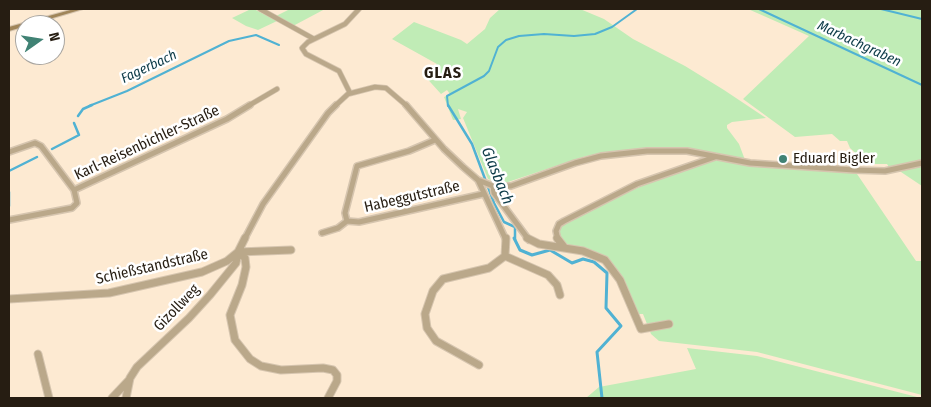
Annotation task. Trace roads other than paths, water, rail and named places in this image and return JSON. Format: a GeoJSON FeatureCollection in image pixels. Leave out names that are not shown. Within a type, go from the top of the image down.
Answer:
{"type":"FeatureCollection","features":[{"type":"Feature","properties":{"kind":"main road"},"geometry":{"type":"LineString","coordinates":[[9,29],[80,9]]}},
{"type":"Feature","properties":{"kind":"street"},"geometry":{"type":"LineString","coordinates":[[260,9],[314,39]]}},
{"type":"Feature","properties":{"kind":"street"},"geometry":{"type":"LineString","coordinates":[[359,9],[345,24],[304,45],[303,51],[339,71],[350,93],[375,87],[386,88],[409,108],[435,140],[478,180],[496,186],[510,186],[575,163],[607,155],[672,150],[758,164],[879,172],[922,163]]}},
{"type":"Feature","properties":{"kind":"street","name":"Karl-Reisenbichler-Straße"},"geometry":{"type":"LineString","coordinates":[[9,220],[74,207],[77,203],[74,190],[219,123],[277,90]]}},
{"type":"Feature","properties":{"kind":"street","name":"Schießstandstraße"},"geometry":{"type":"LineString","coordinates":[[9,298],[109,293],[202,272],[227,261],[238,252],[263,204],[328,113],[350,93]]}},
{"type":"Feature","properties":{"kind":"street","name":"Habeggutstraße"},"geometry":{"type":"LineString","coordinates":[[347,221],[345,213],[357,166],[409,151],[435,140]]}},
{"type":"Feature","properties":{"kind":"street"},"geometry":{"type":"LineString","coordinates":[[9,152],[35,142],[42,146],[74,190]]}},
{"type":"Feature","properties":{"kind":"street"},"geometry":{"type":"LineString","coordinates":[[564,247],[557,238],[556,231],[559,224],[564,221],[632,186],[716,156]]}},
{"type":"Feature","properties":{"kind":"street"},"geometry":{"type":"LineString","coordinates":[[478,180],[483,194],[506,237],[505,256]]}},
{"type":"Feature","properties":{"kind":"street"},"geometry":{"type":"LineString","coordinates":[[496,186],[494,193],[527,239],[539,244],[564,247],[596,256],[611,266],[620,280],[642,329],[670,324]]}},
{"type":"Feature","properties":{"kind":"street","name":"Habeggutstraße"},"geometry":{"type":"LineString","coordinates":[[322,233],[338,228],[347,221],[359,222],[483,194]]}},
{"type":"Feature","properties":{"kind":"street"},"geometry":{"type":"LineString","coordinates":[[238,252],[291,250]]}},
{"type":"Feature","properties":{"kind":"street"},"geometry":{"type":"LineString","coordinates":[[238,252],[245,258],[246,267],[242,285],[230,315],[235,340],[250,359],[261,366],[281,370],[323,368],[333,370],[337,375],[337,381],[328,398]]}},
{"type":"Feature","properties":{"kind":"street","name":"Gizollweg"},"geometry":{"type":"LineString","coordinates":[[112,398],[137,367],[190,318],[210,295],[236,263],[238,252]]}},
{"type":"Feature","properties":{"kind":"street"},"geometry":{"type":"LineString","coordinates":[[505,256],[548,275],[557,285],[560,294]]}},
{"type":"Feature","properties":{"kind":"street"},"geometry":{"type":"LineString","coordinates":[[479,365],[436,341],[426,324],[426,308],[438,284],[443,279],[489,268],[505,256]]}},
{"type":"Feature","properties":{"kind":"street"},"geometry":{"type":"LineString","coordinates":[[38,354],[49,398]]}},
{"type":"Feature","properties":{"kind":"street","name":"Gizollweg"},"geometry":{"type":"LineString","coordinates":[[126,398],[130,378]]}},
{"type":"Feature","properties":{"kind":"waterway","name":"Glasbach"},"geometry":{"type":"LineString","coordinates":[[448,106],[447,96],[484,76],[489,71],[498,47],[506,40],[519,36],[544,34],[574,36],[595,34],[612,27],[637,9]]}},
{"type":"Feature","properties":{"kind":"waterway","name":"Marbachgraben"},"geometry":{"type":"LineString","coordinates":[[759,9],[922,85]]}},
{"type":"Feature","properties":{"kind":"waterway"},"geometry":{"type":"LineString","coordinates":[[881,9],[922,19]]}},
{"type":"Feature","properties":{"kind":"waterway","name":"Fagerbach"},"geometry":{"type":"LineString","coordinates":[[89,106],[127,91],[229,41],[256,35],[279,45]]}},
{"type":"Feature","properties":{"kind":"waterway","name":"Fagerbach"},"geometry":{"type":"LineString","coordinates":[[78,116],[83,109],[92,105]]}},
{"type":"Feature","properties":{"kind":"waterway","name":"Glasbach"},"geometry":{"type":"LineString","coordinates":[[448,105],[472,144],[494,203],[504,222],[515,227],[515,240]]}},
{"type":"Feature","properties":{"kind":"waterway","name":"Fagerbach"},"geometry":{"type":"LineString","coordinates":[[52,149],[79,135],[74,123]]}},
{"type":"Feature","properties":{"kind":"waterway","name":"Fagerbach"},"geometry":{"type":"LineString","coordinates":[[9,171],[37,157]]}},
{"type":"Feature","properties":{"kind":"waterway","name":"Fagerbach"},"geometry":{"type":"LineString","coordinates":[[9,192],[9,206]]}},
{"type":"Feature","properties":{"kind":"waterway","name":"Glasbach"},"geometry":{"type":"LineString","coordinates":[[515,240],[520,250],[532,255],[550,250],[572,263],[583,259],[594,262],[607,273],[606,308],[621,326],[597,352],[602,398]]}},
{"type":"Feature","properties":{"kind":"place","name":"Eduard Bigler"},"geometry":{"type":"Point","coordinates":[783,159]}},
{"type":"Feature","properties":{"kind":"district","name":"GLAS"},"geometry":{"type":"Point","coordinates":[443,74]}}]}
